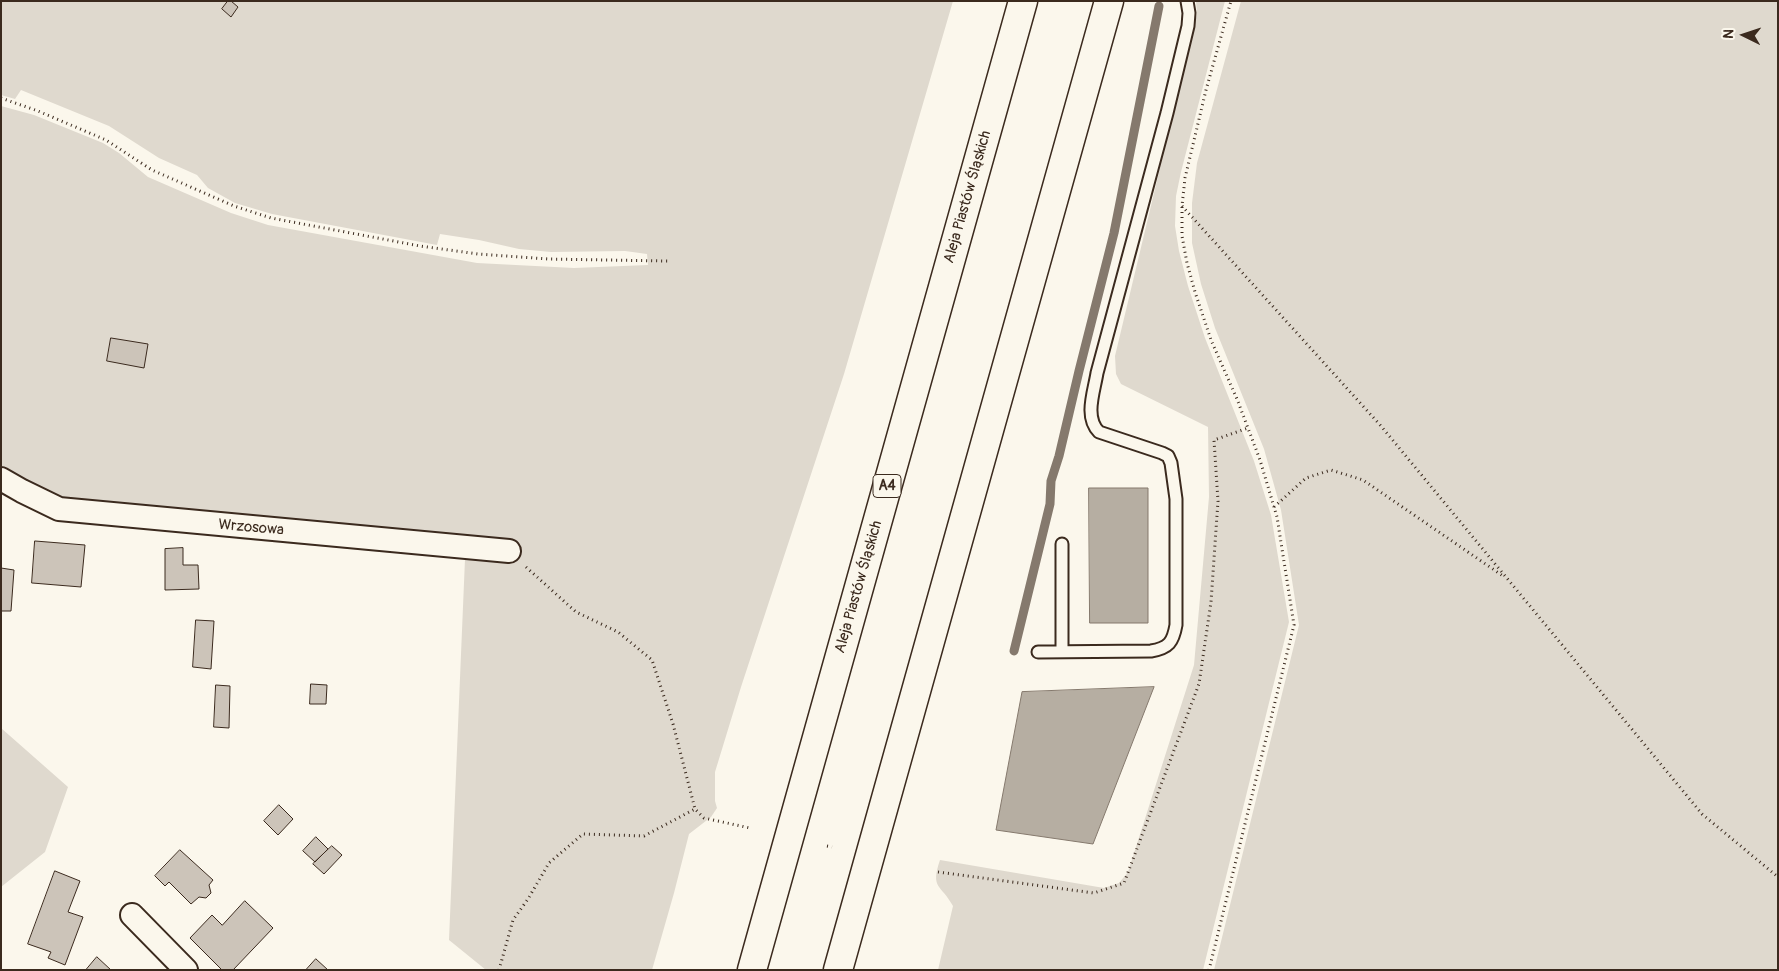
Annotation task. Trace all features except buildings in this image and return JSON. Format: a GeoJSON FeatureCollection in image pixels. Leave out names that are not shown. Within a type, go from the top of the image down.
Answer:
{"type":"FeatureCollection","features":[{"type":"Feature","properties":{"kind":"highway","name":"Aleja Piastów Śląskich"},"geometry":{"type":"LineString","coordinates":[[752,970],[1023,1]]}},
{"type":"Feature","properties":{"kind":"highway"},"geometry":{"type":"LineString","coordinates":[[838,970],[1109,1]]}},
{"type":"Feature","properties":{"kind":"street","name":"Wrzosowa"},"geometry":{"type":"LineString","coordinates":[[1,479],[22,492],[60,509],[509,551]]}},
{"type":"Feature","properties":{"kind":"street"},"geometry":{"type":"LineString","coordinates":[[132,915],[186,970]]}},
{"type":"Feature","properties":{"kind":"lane"},"geometry":{"type":"LineString","coordinates":[[1038,652],[1151,652],[1162,650],[1174,638],[1176,625],[1176,499],[1172,463],[1168,456],[1162,453],[1099,432],[1094,427],[1091,412],[1097,373],[1167,114],[1188,26],[1189,13],[1187,1]]}},
{"type":"Feature","properties":{"kind":"lane"},"geometry":{"type":"LineString","coordinates":[[1062,544],[1062,652]]}},
{"type":"Feature","properties":{"kind":"path"},"geometry":{"type":"LineString","coordinates":[[1209,970],[1294,625],[1278,517],[1248,428],[1211,340],[1195,292],[1182,236],[1182,206],[1191,149],[1231,1]]}},
{"type":"Feature","properties":{"kind":"path"},"geometry":{"type":"LineString","coordinates":[[1,98],[38,110],[106,140],[152,170],[234,206],[271,218],[420,246],[478,254],[548,259],[668,261]]}},
{"type":"Feature","properties":{"kind":"path"},"geometry":{"type":"LineString","coordinates":[[1182,206],[1381,426],[1702,814],[1778,877]]}},
{"type":"Feature","properties":{"kind":"path"},"geometry":{"type":"LineString","coordinates":[[938,872],[1094,894],[1124,883],[1199,684],[1211,602],[1218,502],[1214,440],[1248,428]]}},
{"type":"Feature","properties":{"kind":"path"},"geometry":{"type":"LineString","coordinates":[[1274,507],[1306,478],[1331,470],[1363,480],[1507,578]]}},
{"type":"Feature","properties":{"kind":"path"},"geometry":{"type":"LineString","coordinates":[[509,551],[576,612],[618,632],[652,660],[673,724],[695,809],[704,818],[750,828]]}},
{"type":"Feature","properties":{"kind":"path"},"geometry":{"type":"LineString","coordinates":[[499,970],[513,920],[550,862],[583,834],[644,836],[695,809]]}},
{"type":"Feature","properties":{"kind":"path"},"geometry":{"type":"LineString","coordinates":[[827,846],[832,847]]}},
{"type":"Feature","properties":{"kind":"shaded area"},"geometry":{"type":"Polygon","coordinates":[[[1,1],[953,1],[844,374],[715,772],[715,801],[717,808],[711,817],[689,834],[652,970],[486,970],[449,940],[465,559],[237,539],[234,517],[211,511],[74,503],[49,495],[1,469],[1,106],[34,115],[103,143],[119,153],[148,177],[231,213],[268,225],[477,263],[574,268],[648,265],[647,254],[625,251],[551,252],[519,249],[440,234],[437,245],[272,214],[235,203],[208,188],[197,175],[159,158],[109,126],[21,90],[15,99],[1,95],[1,1]]]}},
{"type":"Feature","properties":{"kind":"shaded area"},"geometry":{"type":"Polygon","coordinates":[[[1196,1],[1225,1],[1181,172],[1176,196],[1175,226],[1188,286],[1205,338],[1254,461],[1271,515],[1289,622],[1203,970],[938,970],[953,906],[938,886],[936,876],[940,860],[1104,888],[1119,883],[1128,872],[1194,665],[1209,497],[1208,427],[1121,384],[1116,374],[1115,356],[1160,168],[1160,154],[1165,135],[1171,123],[1173,102],[1181,81],[1197,14],[1196,1]]]}},
{"type":"Feature","properties":{"kind":"shaded area"},"geometry":{"type":"Polygon","coordinates":[[[1241,1],[1778,1],[1778,970],[1214,970],[1299,625],[1281,510],[1264,449],[1215,328],[1201,284],[1192,243],[1192,203],[1197,163],[1241,1]]]}},
{"type":"Feature","properties":{"kind":"shaded area"},"geometry":{"type":"Polygon","coordinates":[[[1089,488],[1148,488],[1148,623],[1090,623],[1089,488]]]}},
{"type":"Feature","properties":{"kind":"shaded area"},"geometry":{"type":"Polygon","coordinates":[[[1154,687],[1093,844],[996,830],[1022,692],[1154,687]]]}},
{"type":"Feature","properties":{"kind":"shaded area"},"geometry":{"type":"Polygon","coordinates":[[[1,728],[68,787],[45,852],[1,887],[1,728]]]}},
{"type":"Feature","properties":{"kind":"waterway"},"geometry":{"type":"LineString","coordinates":[[1014,651],[1050,504],[1051,481],[1059,456],[1114,233],[1159,6]]}}]}
